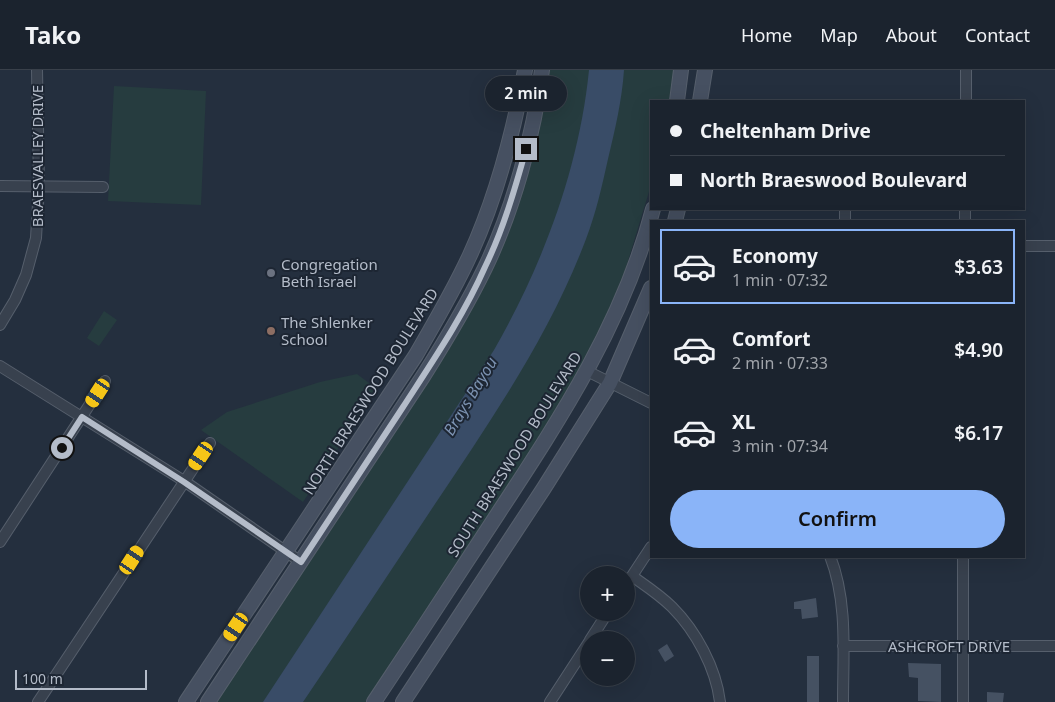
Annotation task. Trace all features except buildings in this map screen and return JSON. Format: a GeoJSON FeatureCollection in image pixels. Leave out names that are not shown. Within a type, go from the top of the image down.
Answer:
{"type":"FeatureCollection","features":[{"type":"Feature","properties":{"kind":"main road","name":"NORTH BRAESWOOD BOULEVARD"},"geometry":{"type":"LineString","coordinates":[[186,702],[399,380],[448,301],[471,254],[489,210],[515,122],[525,70]]}},
{"type":"Feature","properties":{"kind":"main road"},"geometry":{"type":"LineString","coordinates":[[208,702],[453,329],[486,267],[523,161],[540,91],[542,70]]}},
{"type":"Feature","properties":{"kind":"main road"},"geometry":{"type":"LineString","coordinates":[[676,100],[681,70]]}},
{"type":"Feature","properties":{"kind":"main road"},"geometry":{"type":"LineString","coordinates":[[700,100],[705,70]]}},
{"type":"Feature","properties":{"kind":"main road","name":"SOUTH BRAESWOOD BOULEVARD"},"geometry":{"type":"LineString","coordinates":[[374,702],[573,397],[619,305],[642,246],[653,210]]}},
{"type":"Feature","properties":{"kind":"main road"},"geometry":{"type":"LineString","coordinates":[[403,702],[610,383],[650,290]]}},
{"type":"Feature","properties":{"kind":"main road"},"geometry":{"type":"LineString","coordinates":[[399,380],[414,390]]}},
{"type":"Feature","properties":{"kind":"main road"},"geometry":{"type":"LineString","coordinates":[[466,562],[486,575]]}},
{"type":"Feature","properties":{"kind":"street","name":"BRAESVALLEY DRIVE"},"geometry":{"type":"LineString","coordinates":[[0,325],[15,300],[26,275],[32,255],[39,216],[38,70]]}},
{"type":"Feature","properties":{"kind":"street"},"geometry":{"type":"LineString","coordinates":[[529,70],[542,70]]}},
{"type":"Feature","properties":{"kind":"street"},"geometry":{"type":"LineString","coordinates":[[966,70],[966,100]]}},
{"type":"Feature","properties":{"kind":"street"},"geometry":{"type":"LineString","coordinates":[[0,186],[103,187]]}},
{"type":"Feature","properties":{"kind":"street"},"geometry":{"type":"LineString","coordinates":[[1025,246],[1055,246]]}},
{"type":"Feature","properties":{"kind":"street"},"geometry":{"type":"LineString","coordinates":[[0,366],[184,482],[301,562]]}},
{"type":"Feature","properties":{"kind":"street"},"geometry":{"type":"LineString","coordinates":[[587,371],[650,403]]}},
{"type":"Feature","properties":{"kind":"street"},"geometry":{"type":"LineString","coordinates":[[0,542],[105,380]]}},
{"type":"Feature","properties":{"kind":"street"},"geometry":{"type":"LineString","coordinates":[[38,702],[210,443]]}},
{"type":"Feature","properties":{"kind":"street"},"geometry":{"type":"LineString","coordinates":[[635,571],[650,549]]}},
{"type":"Feature","properties":{"kind":"street"},"geometry":{"type":"LineString","coordinates":[[831,558],[836,570],[842,602],[843,702]]}},
{"type":"Feature","properties":{"kind":"street"},"geometry":{"type":"LineString","coordinates":[[963,558],[963,702]]}},
{"type":"Feature","properties":{"kind":"street"},"geometry":{"type":"LineString","coordinates":[[635,578],[660,596],[686,624],[713,674],[720,702]]}},
{"type":"Feature","properties":{"kind":"street","name":"ASHCROFT DRIVE"},"geometry":{"type":"LineString","coordinates":[[843,646],[1055,646]]}},
{"type":"Feature","properties":{"kind":"street"},"geometry":{"type":"LineString","coordinates":[[550,702],[580,656]]}},
{"type":"Feature","properties":{"kind":"green space"},"geometry":{"type":"Polygon","coordinates":[[[548,70],[674,70],[669,100],[650,100],[650,188],[625,271],[600,330],[570,388],[366,702],[213,702],[469,309],[548,70]]]}},
{"type":"Feature","properties":{"kind":"green space"},"geometry":{"type":"Polygon","coordinates":[[[114,86],[206,91],[201,205],[108,201],[114,86]]]}},
{"type":"Feature","properties":{"kind":"green space"},"geometry":{"type":"Polygon","coordinates":[[[104,311],[117,320],[99,346],[87,338],[104,311]]]}},
{"type":"Feature","properties":{"kind":"green space"},"geometry":{"type":"Polygon","coordinates":[[[357,374],[377,389],[303,502],[201,430],[227,412],[320,382],[357,374]]]}},
{"type":"Feature","properties":{"kind":"water","name":"Brays Bayou"},"geometry":{"type":"Polygon","coordinates":[[[589,70],[624,70],[622,92],[593,219],[571,275],[555,309],[498,409],[303,702],[263,702],[494,350],[512,317],[543,250],[556,215],[577,143],[589,70]]]}},
{"type":"Feature","properties":{"kind":"place","name":"Congregation Beth Israel"},"geometry":{"type":"Point","coordinates":[271,273]}},
{"type":"Feature","properties":{"kind":"place","name":"The Shlenker School"},"geometry":{"type":"Point","coordinates":[271,331]}},
{"type":"Feature","properties":{"kind":"route"},"geometry":{"type":"LineString","coordinates":[[62,448],[82,417],[184,482],[301,562],[424,375],[462,313],[486,267],[518,178],[526,149]]}}]}
